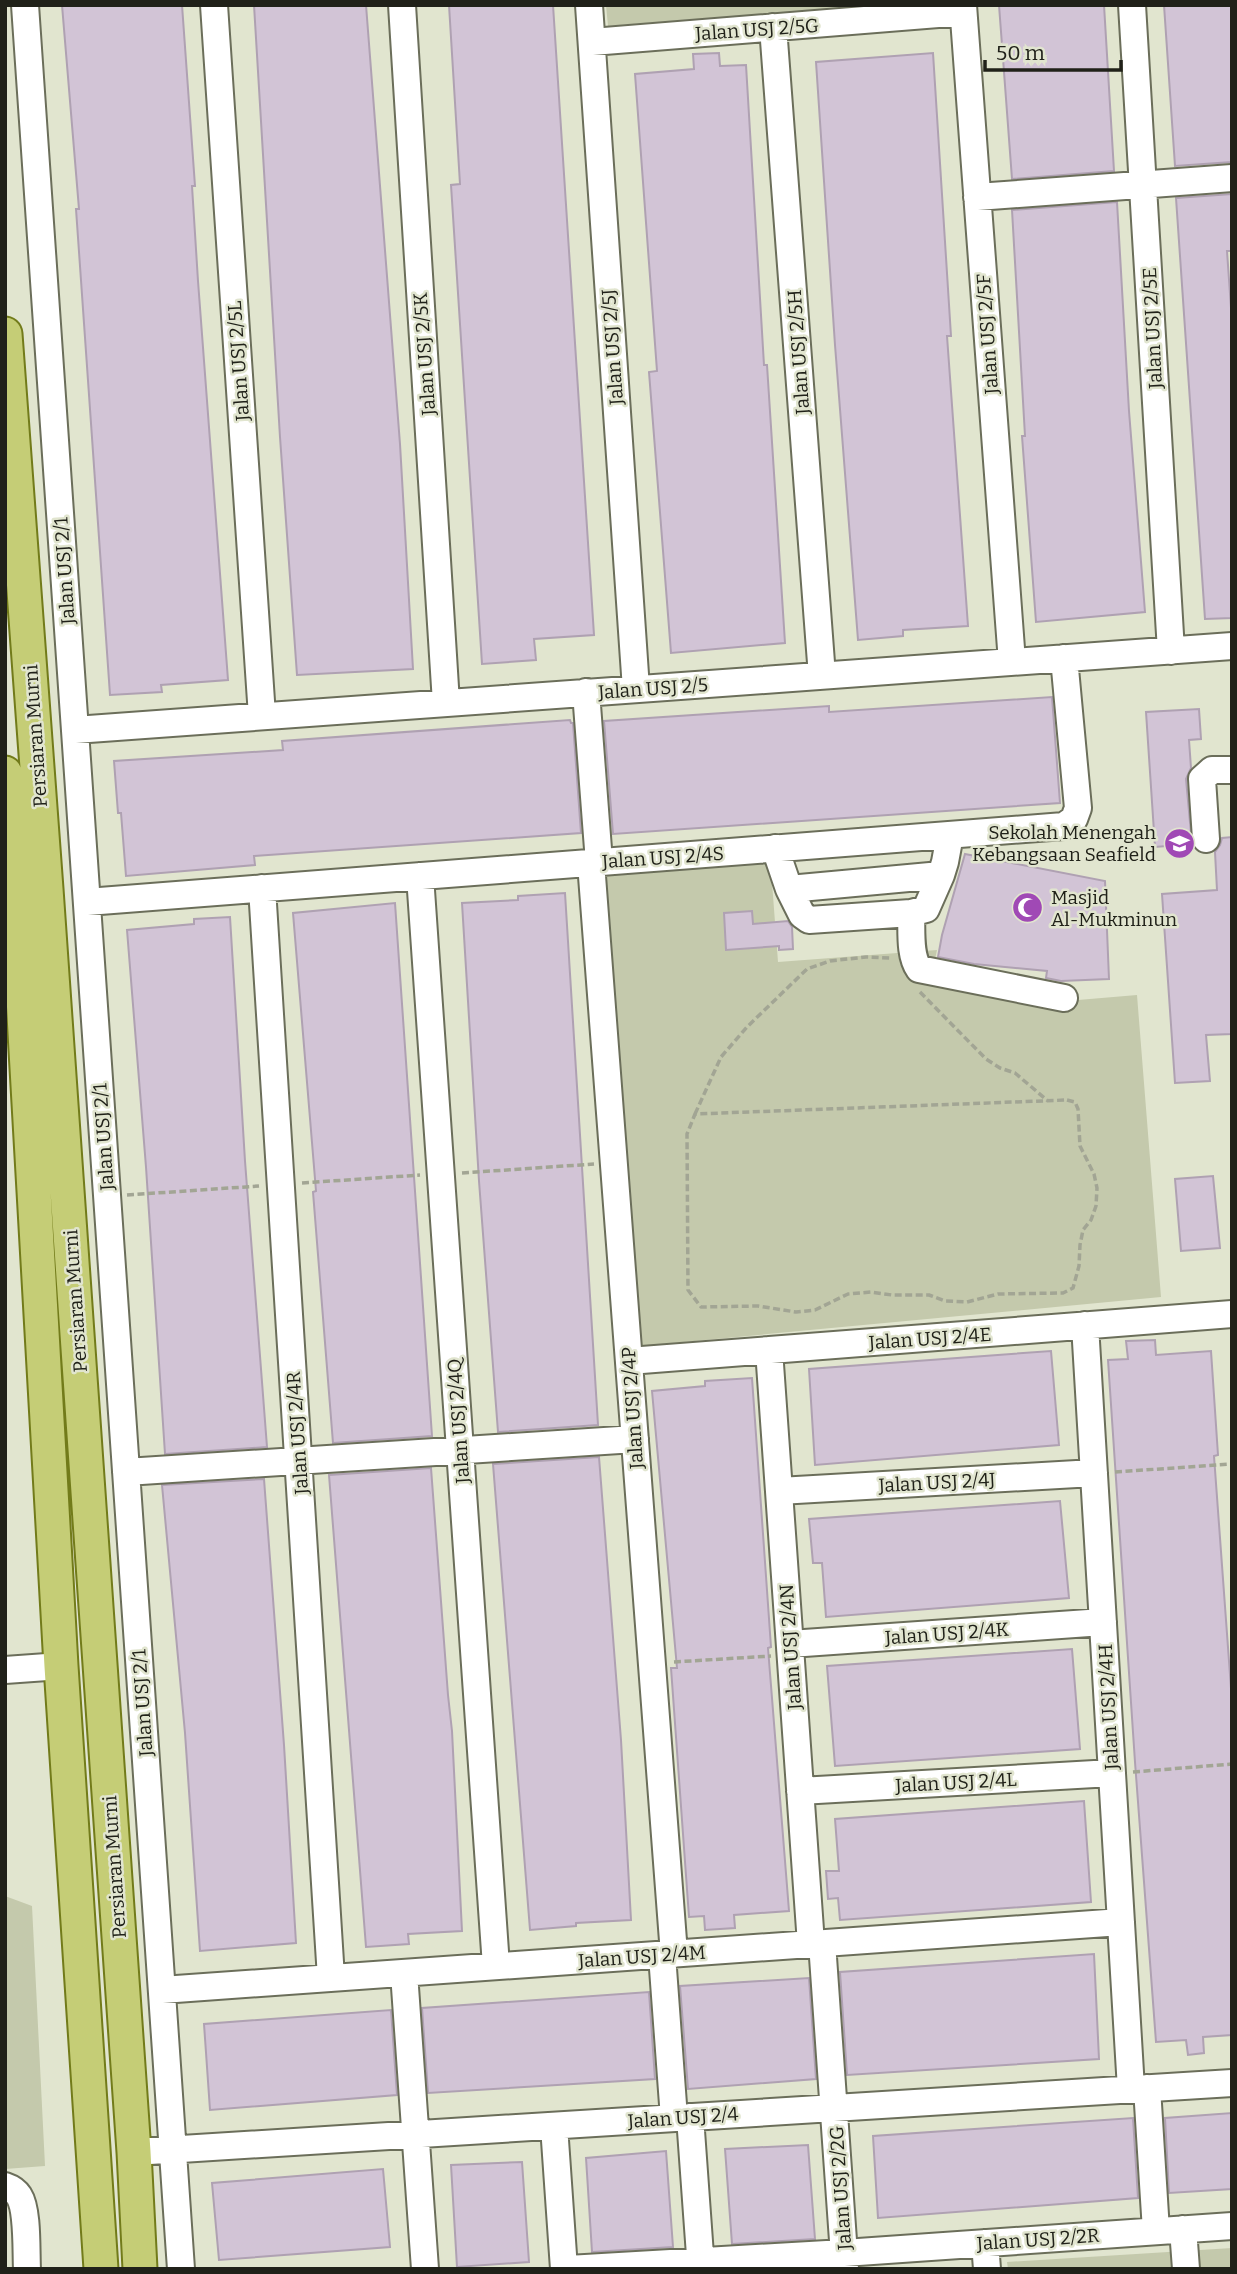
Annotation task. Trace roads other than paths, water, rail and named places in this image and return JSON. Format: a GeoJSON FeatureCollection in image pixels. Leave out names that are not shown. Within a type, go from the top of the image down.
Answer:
{"type":"FeatureCollection","features":[{"type":"Feature","properties":{"kind":"main road","name":"Persiaran Murni"},"geometry":{"type":"LineString","coordinates":[[5,334],[26,1039],[61,1666],[102,2269]]}},
{"type":"Feature","properties":{"kind":"main road","name":"Persiaran Murni"},"geometry":{"type":"LineString","coordinates":[[5,773],[22,875],[134,2152],[140,2269]]}},
{"type":"Feature","properties":{"kind":"main road"},"geometry":{"type":"LineString","coordinates":[[5,1000],[26,1039]]}},
{"type":"Feature","properties":{"kind":"main road"},"geometry":{"type":"LineString","coordinates":[[99,2232],[109,2166],[113,2158],[121,2153],[134,2152]]}},
{"type":"Feature","properties":{"kind":"street","name":"Jalan USJ 2/1"},"geometry":{"type":"LineString","coordinates":[[25,5],[181,2269]]}},
{"type":"Feature","properties":{"kind":"street","name":"Jalan USJ 2/5L"},"geometry":{"type":"LineString","coordinates":[[214,5],[262,716]]}},
{"type":"Feature","properties":{"kind":"street","name":"Jalan USJ 2/5K"},"geometry":{"type":"LineString","coordinates":[[402,5],[446,703]]}},
{"type":"Feature","properties":{"kind":"street","name":"Jalan USJ 2/5J"},"geometry":{"type":"LineString","coordinates":[[589,5],[636,689]]}},
{"type":"Feature","properties":{"kind":"street","name":"Jalan USJ 2/5E"},"geometry":{"type":"LineString","coordinates":[[1132,5],[1171,651]]}},
{"type":"Feature","properties":{"kind":"street","name":"Jalan USJ 2/5G"},"geometry":{"type":"LineString","coordinates":[[592,42],[963,9]]}},
{"type":"Feature","properties":{"kind":"street","name":"Jalan USJ 2/5F"},"geometry":{"type":"LineString","coordinates":[[963,9],[1012,662]]}},
{"type":"Feature","properties":{"kind":"street","name":"Jalan USJ 2/5H"},"geometry":{"type":"LineString","coordinates":[[773,27],[822,676]]}},
{"type":"Feature","properties":{"kind":"street"},"geometry":{"type":"LineString","coordinates":[[977,197],[1232,178]]}},
{"type":"Feature","properties":{"kind":"street","name":"Jalan USJ 2/5"},"geometry":{"type":"LineString","coordinates":[[75,730],[1232,646]]}},
{"type":"Feature","properties":{"kind":"street","name":"Jalan USJ 2/4S"},"geometry":{"type":"LineString","coordinates":[[87,902],[1064,826],[1074,819],[1078,808],[1064,658]]}},
{"type":"Feature","properties":{"kind":"street","name":"Jalan USJ 2/4P"},"geometry":{"type":"LineString","coordinates":[[586,692],[614,1163],[652,1663],[668,1954],[682,2118],[700,2265]]}},
{"type":"Feature","properties":{"kind":"street"},"geometry":{"type":"LineString","coordinates":[[1206,839],[1202,779],[1212,771],[1232,770]]}},
{"type":"Feature","properties":{"kind":"street"},"geometry":{"type":"LineString","coordinates":[[775,848],[789,888],[802,915],[809,920],[911,913],[926,909],[941,875],[950,835]]}},
{"type":"Feature","properties":{"kind":"street"},"geometry":{"type":"LineString","coordinates":[[789,888],[941,875]]}},
{"type":"Feature","properties":{"kind":"street","name":"Jalan USJ 2/4Q"},"geometry":{"type":"LineString","coordinates":[[420,876],[496,1966]]}},
{"type":"Feature","properties":{"kind":"street","name":"Jalan USJ 2/4R"},"geometry":{"type":"LineString","coordinates":[[262,888],[331,1978]]}},
{"type":"Feature","properties":{"kind":"street"},"geometry":{"type":"LineString","coordinates":[[911,913],[913,954],[919,970],[1063,998]]}},
{"type":"Feature","properties":{"kind":"street","name":"Jalan USJ 2/4E"},"geometry":{"type":"LineString","coordinates":[[629,1361],[1232,1314]]}},
{"type":"Feature","properties":{"kind":"street","name":"Jalan USJ 2/4H"},"geometry":{"type":"LineString","coordinates":[[1085,1325],[1121,1922],[1156,2231]]}},
{"type":"Feature","properties":{"kind":"street","name":"Jalan USJ 2/4N"},"geometry":{"type":"LineString","coordinates":[[769,1350],[800,1791],[816,1944]]}},
{"type":"Feature","properties":{"kind":"street"},"geometry":{"type":"LineString","coordinates":[[126,1472],[635,1439]]}},
{"type":"Feature","properties":{"kind":"street","name":"Jalan USJ 2/4J"},"geometry":{"type":"LineString","coordinates":[[779,1491],[1094,1473]]}},
{"type":"Feature","properties":{"kind":"street","name":"Jalan USJ 2/4K"},"geometry":{"type":"LineString","coordinates":[[790,1650],[1103,1622]]}},
{"type":"Feature","properties":{"kind":"street"},"geometry":{"type":"LineString","coordinates":[[5,1670],[61,1666]]}},
{"type":"Feature","properties":{"kind":"street","name":"Jalan USJ 2/4L"},"geometry":{"type":"LineString","coordinates":[[800,1791],[1112,1773]]}},
{"type":"Feature","properties":{"kind":"street","name":"Jalan USJ 2/4M"},"geometry":{"type":"LineString","coordinates":[[162,1990],[1121,1922]]}},
{"type":"Feature","properties":{"kind":"street","name":"Jalan USJ 2/2G"},"geometry":{"type":"LineString","coordinates":[[816,1944],[834,2108],[845,2261]]}},
{"type":"Feature","properties":{"kind":"street"},"geometry":{"type":"LineString","coordinates":[[404,1973],[425,2269]]}},
{"type":"Feature","properties":{"kind":"street","name":"Jalan USJ 2/4"},"geometry":{"type":"LineString","coordinates":[[134,2152],[1232,2083]]}},
{"type":"Feature","properties":{"kind":"street"},"geometry":{"type":"LineString","coordinates":[[554,2126],[566,2269]]}},
{"type":"Feature","properties":{"kind":"street"},"geometry":{"type":"LineString","coordinates":[[5,2186],[20,2197],[27,2269]]}},
{"type":"Feature","properties":{"kind":"street","name":"Jalan USJ 2/2R"},"geometry":{"type":"LineString","coordinates":[[566,2269],[986,2256],[1156,2231],[1232,2226]]}},
{"type":"Feature","properties":{"kind":"street"},"geometry":{"type":"LineString","coordinates":[[1183,2229],[1186,2269]]}},
{"type":"Feature","properties":{"kind":"place","name":"Sekolah Menengah Kebangsaan Seafield"},"geometry":{"type":"Point","coordinates":[1179,843]}},
{"type":"Feature","properties":{"kind":"place","name":"Masjid Al-Mukminun"},"geometry":{"type":"Point","coordinates":[1028,908]}}]}
